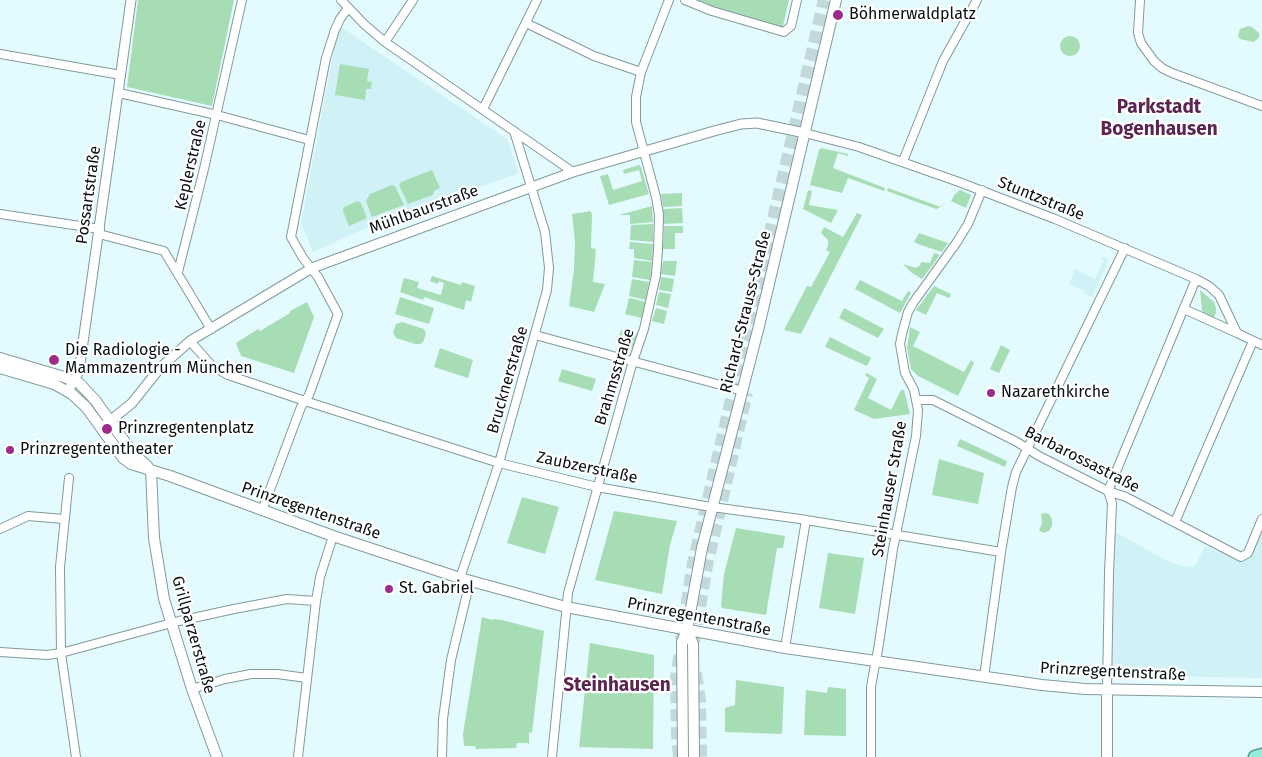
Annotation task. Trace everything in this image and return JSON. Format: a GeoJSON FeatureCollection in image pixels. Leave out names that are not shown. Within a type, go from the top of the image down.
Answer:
{"type":"FeatureCollection","features":[{"type":"Feature","properties":{"kind":"highway"},"geometry":{"type":"LineString","coordinates":[[1255,757],[1262,755]]}},
{"type":"Feature","properties":{"kind":"main road","name":"Richard-Strauss-Straße"},"geometry":{"type":"LineString","coordinates":[[683,757],[682,642],[687,630],[702,548],[743,391],[836,0]]}},
{"type":"Feature","properties":{"kind":"main road","name":"Prinzregentenstraße"},"geometry":{"type":"LineString","coordinates":[[0,358],[75,381],[91,394],[135,456],[151,470]]}},
{"type":"Feature","properties":{"kind":"main road","name":"Prinzregentenstraße"},"geometry":{"type":"LineString","coordinates":[[0,368],[51,383],[68,391],[80,401],[126,461],[136,466],[333,536],[460,578],[566,606],[785,648],[1042,685],[1084,689],[1262,692]]}},
{"type":"Feature","properties":{"kind":"main road","name":"Grillparzerstraße"},"geometry":{"type":"LineString","coordinates":[[151,470],[156,554],[164,599],[170,623],[215,754]]}},
{"type":"Feature","properties":{"kind":"main road"},"geometry":{"type":"LineString","coordinates":[[687,630],[692,644],[694,757]]}},
{"type":"Feature","properties":{"kind":"main road"},"geometry":{"type":"LineString","coordinates":[[1107,689],[1107,757]]}},
{"type":"Feature","properties":{"kind":"street","name":"Possartstraße"},"geometry":{"type":"LineString","coordinates":[[68,391],[79,371],[131,0]]}},
{"type":"Feature","properties":{"kind":"street","name":"Keplerstraße"},"geometry":{"type":"LineString","coordinates":[[178,272],[217,115],[242,0]]}},
{"type":"Feature","properties":{"kind":"street"},"geometry":{"type":"LineString","coordinates":[[341,0],[365,25],[385,42],[573,172]]}},
{"type":"Feature","properties":{"kind":"street"},"geometry":{"type":"LineString","coordinates":[[385,42],[413,0]]}},
{"type":"Feature","properties":{"kind":"street"},"geometry":{"type":"LineString","coordinates":[[483,109],[537,0]]}},
{"type":"Feature","properties":{"kind":"street","name":"Brahmsstraße"},"geometry":{"type":"LineString","coordinates":[[552,757],[568,593],[648,313],[656,275],[659,224],[656,197],[636,122],[636,97],[641,72],[669,0]]}},
{"type":"Feature","properties":{"kind":"street"},"geometry":{"type":"LineString","coordinates":[[685,0],[712,11],[784,32],[791,26],[797,0]]}},
{"type":"Feature","properties":{"kind":"street"},"geometry":{"type":"LineString","coordinates":[[903,161],[943,61],[976,0]]}},
{"type":"Feature","properties":{"kind":"street"},"geometry":{"type":"LineString","coordinates":[[1140,0],[1138,33],[1141,43],[1154,61],[1162,68],[1262,106]]}},
{"type":"Feature","properties":{"kind":"street"},"geometry":{"type":"LineString","coordinates":[[262,511],[301,407],[309,395],[338,314],[292,237],[309,140],[329,45],[340,19],[348,8]]}},
{"type":"Feature","properties":{"kind":"street"},"geometry":{"type":"LineString","coordinates":[[526,22],[594,56],[641,72]]}},
{"type":"Feature","properties":{"kind":"street"},"geometry":{"type":"LineString","coordinates":[[0,54],[121,75]]}},
{"type":"Feature","properties":{"kind":"street"},"geometry":{"type":"LineString","coordinates":[[119,93],[217,115],[309,140]]}},
{"type":"Feature","properties":{"kind":"street","name":"Mühlbaurstraße"},"geometry":{"type":"LineString","coordinates":[[100,428],[132,403],[160,368],[190,341],[312,268],[573,172],[741,124],[757,123],[805,133]]}},
{"type":"Feature","properties":{"kind":"street","name":"Brucknerstraße"},"geometry":{"type":"LineString","coordinates":[[460,578],[499,463],[536,336],[547,290],[549,268],[545,232],[514,131]]}},
{"type":"Feature","properties":{"kind":"street","name":"Stuntzstraße"},"geometry":{"type":"LineString","coordinates":[[805,133],[903,161],[982,190],[1196,279],[1209,286],[1219,295],[1237,333]]}},
{"type":"Feature","properties":{"kind":"street","name":"Steinhauser Straße"},"geometry":{"type":"LineString","coordinates":[[871,757],[872,687],[875,662],[896,535],[916,436],[918,410],[914,390],[905,373],[902,359],[900,344],[904,323],[913,303],[951,253],[972,214],[982,190]]}},
{"type":"Feature","properties":{"kind":"street"},"geometry":{"type":"LineString","coordinates":[[0,214],[99,232],[164,251],[211,329]]}},
{"type":"Feature","properties":{"kind":"street"},"geometry":{"type":"LineString","coordinates":[[984,677],[1012,487],[1016,472],[1125,248]]}},
{"type":"Feature","properties":{"kind":"street"},"geometry":{"type":"LineString","coordinates":[[1107,689],[1112,502],[1108,491],[1196,279]]}},
{"type":"Feature","properties":{"kind":"street"},"geometry":{"type":"LineString","coordinates":[[1184,310],[1262,345]]}},
{"type":"Feature","properties":{"kind":"street"},"geometry":{"type":"LineString","coordinates":[[536,336],[743,391]]}},
{"type":"Feature","properties":{"kind":"street","name":"Zaubzerstraße"},"geometry":{"type":"LineString","coordinates":[[190,341],[212,366],[228,375],[499,463],[597,487],[712,507],[806,520],[1002,552]]}},
{"type":"Feature","properties":{"kind":"street"},"geometry":{"type":"LineString","coordinates":[[1175,522],[1253,341]]}},
{"type":"Feature","properties":{"kind":"street","name":"Barbarossastraße"},"geometry":{"type":"LineString","coordinates":[[917,400],[933,400],[1108,491],[1126,497],[1175,522],[1241,558],[1248,553],[1262,519]]}},
{"type":"Feature","properties":{"kind":"street"},"geometry":{"type":"LineString","coordinates":[[69,478],[60,574],[60,654],[76,757]]}},
{"type":"Feature","properties":{"kind":"street"},"geometry":{"type":"LineString","coordinates":[[0,529],[28,516],[64,519]]}},
{"type":"Feature","properties":{"kind":"street"},"geometry":{"type":"LineString","coordinates":[[785,648],[806,520]]}},
{"type":"Feature","properties":{"kind":"street"},"geometry":{"type":"LineString","coordinates":[[298,757],[316,601],[320,577],[333,536]]}},
{"type":"Feature","properties":{"kind":"street"},"geometry":{"type":"LineString","coordinates":[[442,757],[443,719],[451,660],[470,581]]}},
{"type":"Feature","properties":{"kind":"street"},"geometry":{"type":"LineString","coordinates":[[0,652],[60,654],[170,623],[287,599],[316,601]]}},
{"type":"Feature","properties":{"kind":"street"},"geometry":{"type":"LineString","coordinates":[[192,689],[225,679],[251,674],[277,674],[307,678]]}},
{"type":"Feature","properties":{"kind":"shaded area"},"geometry":{"type":"Polygon","coordinates":[[[341,27],[507,139],[519,173],[371,226],[313,252],[301,223],[334,49],[341,27]]]}},
{"type":"Feature","properties":{"kind":"shaded area"},"geometry":{"type":"Polygon","coordinates":[[[1102,256],[1109,260],[1092,297],[1084,293],[1085,291],[1069,284],[1075,269],[1095,279],[1104,260],[1101,259],[1102,256]]]}},
{"type":"Feature","properties":{"kind":"shaded area"},"geometry":{"type":"Polygon","coordinates":[[[1262,515],[1262,678],[1109,675],[1114,531],[1161,558],[1181,566],[1194,567],[1205,546],[1243,562],[1262,515]]]}},
{"type":"Feature","properties":{"kind":"green space"},"geometry":{"type":"Polygon","coordinates":[[[138,0],[234,0],[212,106],[127,87],[138,0]]]}},
{"type":"Feature","properties":{"kind":"green space"},"geometry":{"type":"Polygon","coordinates":[[[691,0],[789,0],[782,30],[717,11],[691,0]]]}},
{"type":"Feature","properties":{"kind":"green space"},"geometry":{"type":"Polygon","coordinates":[[[1248,26],[1259,33],[1259,37],[1254,42],[1240,39],[1238,36],[1240,29],[1248,26]]]}},
{"type":"Feature","properties":{"kind":"green space"},"geometry":{"type":"Polygon","coordinates":[[[1070,36],[1077,39],[1080,46],[1077,53],[1070,56],[1063,53],[1060,46],[1063,39],[1070,36]]]}},
{"type":"Feature","properties":{"kind":"green space"},"geometry":{"type":"Polygon","coordinates":[[[340,64],[369,69],[367,81],[372,82],[371,89],[366,89],[365,100],[335,95],[340,64]]]}},
{"type":"Feature","properties":{"kind":"green space"},"geometry":{"type":"Polygon","coordinates":[[[821,148],[848,154],[848,156],[838,153],[833,168],[885,188],[884,191],[848,178],[842,193],[810,185],[821,148]]]}},
{"type":"Feature","properties":{"kind":"green space"},"geometry":{"type":"Polygon","coordinates":[[[639,165],[649,194],[609,205],[600,176],[608,174],[613,190],[642,181],[639,170],[624,174],[623,170],[639,165]]]}},
{"type":"Feature","properties":{"kind":"green space"},"geometry":{"type":"Polygon","coordinates":[[[432,170],[440,188],[434,191],[433,195],[408,204],[399,185],[401,182],[432,170]]]}},
{"type":"Feature","properties":{"kind":"green space"},"geometry":{"type":"Polygon","coordinates":[[[392,185],[395,186],[404,205],[372,217],[366,201],[370,194],[392,185]]]}},
{"type":"Feature","properties":{"kind":"green space"},"geometry":{"type":"Polygon","coordinates":[[[888,188],[940,207],[936,209],[887,191],[888,188]]]}},
{"type":"Feature","properties":{"kind":"green space"},"geometry":{"type":"Polygon","coordinates":[[[808,190],[812,191],[809,205],[838,210],[831,223],[803,209],[808,190]]]}},
{"type":"Feature","properties":{"kind":"green space"},"geometry":{"type":"Polygon","coordinates":[[[960,190],[971,195],[966,208],[951,201],[960,190]]]}},
{"type":"Feature","properties":{"kind":"green space"},"geometry":{"type":"Polygon","coordinates":[[[682,193],[682,206],[663,207],[661,194],[682,193]]]}},
{"type":"Feature","properties":{"kind":"green space"},"geometry":{"type":"Polygon","coordinates":[[[358,201],[361,203],[367,218],[349,226],[343,211],[344,207],[358,201]]]}},
{"type":"Feature","properties":{"kind":"green space"},"geometry":{"type":"Polygon","coordinates":[[[652,206],[653,222],[630,224],[630,215],[619,215],[652,206]]]}},
{"type":"Feature","properties":{"kind":"green space"},"geometry":{"type":"Polygon","coordinates":[[[682,208],[683,223],[663,224],[663,209],[682,208]]]}},
{"type":"Feature","properties":{"kind":"green space"},"geometry":{"type":"Polygon","coordinates":[[[591,211],[591,248],[596,249],[593,282],[605,284],[594,312],[569,306],[574,269],[575,242],[572,214],[591,211]]]}},
{"type":"Feature","properties":{"kind":"green space"},"geometry":{"type":"Polygon","coordinates":[[[857,213],[862,215],[801,334],[784,330],[807,286],[811,287],[830,252],[826,250],[828,240],[821,233],[824,227],[843,237],[857,213]]]}},
{"type":"Feature","properties":{"kind":"green space"},"geometry":{"type":"Polygon","coordinates":[[[653,224],[653,242],[630,240],[631,225],[653,224]]]}},
{"type":"Feature","properties":{"kind":"green space"},"geometry":{"type":"Polygon","coordinates":[[[664,226],[683,226],[683,233],[675,233],[675,249],[663,249],[664,226]]]}},
{"type":"Feature","properties":{"kind":"green space"},"geometry":{"type":"Polygon","coordinates":[[[919,233],[948,243],[942,252],[918,244],[914,242],[919,233]]]}},
{"type":"Feature","properties":{"kind":"green space"},"geometry":{"type":"Polygon","coordinates":[[[630,242],[653,244],[652,261],[634,258],[634,249],[629,249],[630,242]]]}},
{"type":"Feature","properties":{"kind":"green space"},"geometry":{"type":"Polygon","coordinates":[[[934,253],[940,255],[922,279],[903,264],[916,268],[920,266],[921,262],[930,263],[934,253]]]}},
{"type":"Feature","properties":{"kind":"green space"},"geometry":{"type":"Polygon","coordinates":[[[634,260],[652,262],[650,280],[632,277],[634,260]]]}},
{"type":"Feature","properties":{"kind":"green space"},"geometry":{"type":"Polygon","coordinates":[[[663,261],[677,261],[675,276],[661,274],[663,261]]]}},
{"type":"Feature","properties":{"kind":"green space"},"geometry":{"type":"Polygon","coordinates":[[[432,276],[461,285],[462,282],[475,286],[471,302],[466,300],[464,310],[424,297],[423,300],[400,292],[404,278],[419,282],[417,288],[441,295],[444,283],[439,281],[438,284],[430,281],[432,276]]]}},
{"type":"Feature","properties":{"kind":"green space"},"geometry":{"type":"Polygon","coordinates":[[[661,277],[674,279],[672,292],[659,290],[661,277]]]}},
{"type":"Feature","properties":{"kind":"green space"},"geometry":{"type":"Polygon","coordinates":[[[632,279],[649,282],[646,300],[629,296],[632,279]]]}},
{"type":"Feature","properties":{"kind":"green space"},"geometry":{"type":"Polygon","coordinates":[[[860,280],[902,301],[908,291],[911,293],[900,313],[855,289],[860,280]]]}},
{"type":"Feature","properties":{"kind":"green space"},"geometry":{"type":"Polygon","coordinates":[[[934,286],[951,294],[949,298],[937,293],[926,315],[916,310],[934,286]]]}},
{"type":"Feature","properties":{"kind":"green space"},"geometry":{"type":"Polygon","coordinates":[[[1200,290],[1214,302],[1216,313],[1213,319],[1202,311],[1200,290]]]}},
{"type":"Feature","properties":{"kind":"green space"},"geometry":{"type":"Polygon","coordinates":[[[659,292],[671,294],[668,308],[656,305],[659,292]]]}},
{"type":"Feature","properties":{"kind":"green space"},"geometry":{"type":"Polygon","coordinates":[[[400,297],[434,308],[429,324],[395,314],[400,297]]]}},
{"type":"Feature","properties":{"kind":"green space"},"geometry":{"type":"Polygon","coordinates":[[[629,298],[646,302],[642,318],[625,314],[629,298]]]}},
{"type":"Feature","properties":{"kind":"green space"},"geometry":{"type":"Polygon","coordinates":[[[307,302],[314,317],[294,373],[241,356],[236,343],[258,329],[260,331],[307,302]]]}},
{"type":"Feature","properties":{"kind":"green space"},"geometry":{"type":"Polygon","coordinates":[[[656,308],[667,311],[664,324],[652,321],[656,308]]]}},
{"type":"Feature","properties":{"kind":"green space"},"geometry":{"type":"Polygon","coordinates":[[[844,308],[884,329],[878,338],[839,318],[844,308]]]}},
{"type":"Feature","properties":{"kind":"green space"},"geometry":{"type":"Polygon","coordinates":[[[402,322],[424,329],[426,334],[423,342],[415,344],[396,338],[393,333],[396,324],[402,322]]]}},
{"type":"Feature","properties":{"kind":"green space"},"geometry":{"type":"Polygon","coordinates":[[[910,327],[920,332],[913,346],[964,372],[971,360],[974,363],[958,396],[918,376],[911,369],[907,348],[910,327]]]}},
{"type":"Feature","properties":{"kind":"green space"},"geometry":{"type":"Polygon","coordinates":[[[621,330],[637,334],[633,346],[627,352],[630,341],[618,338],[621,330]]]}},
{"type":"Feature","properties":{"kind":"green space"},"geometry":{"type":"Polygon","coordinates":[[[830,337],[871,358],[867,366],[825,347],[830,337]]]}},
{"type":"Feature","properties":{"kind":"green space"},"geometry":{"type":"Polygon","coordinates":[[[1001,345],[1010,350],[999,373],[990,369],[1001,345]]]}},
{"type":"Feature","properties":{"kind":"green space"},"geometry":{"type":"Polygon","coordinates":[[[440,348],[473,360],[468,378],[434,367],[440,348]]]}},
{"type":"Feature","properties":{"kind":"green space"},"geometry":{"type":"Polygon","coordinates":[[[562,369],[596,379],[592,391],[558,381],[562,369]]]}},
{"type":"Feature","properties":{"kind":"green space"},"geometry":{"type":"Polygon","coordinates":[[[867,373],[877,379],[868,398],[891,410],[901,390],[904,390],[910,414],[874,419],[854,410],[869,378],[865,375],[867,373]]]}},
{"type":"Feature","properties":{"kind":"green space"},"geometry":{"type":"Polygon","coordinates":[[[960,439],[1007,461],[1005,467],[957,446],[960,439]]]}},
{"type":"Feature","properties":{"kind":"green space"},"geometry":{"type":"Polygon","coordinates":[[[939,459],[984,473],[978,504],[932,495],[939,459]]]}},
{"type":"Feature","properties":{"kind":"green space"},"geometry":{"type":"Polygon","coordinates":[[[522,497],[559,507],[545,554],[507,543],[522,497]]]}},
{"type":"Feature","properties":{"kind":"green space"},"geometry":{"type":"Polygon","coordinates":[[[614,511],[677,521],[670,545],[662,594],[595,580],[614,511]]]}},
{"type":"Feature","properties":{"kind":"green space"},"geometry":{"type":"Polygon","coordinates":[[[1041,514],[1049,514],[1052,519],[1052,526],[1049,531],[1043,533],[1039,530],[1042,524],[1041,514]]]}},
{"type":"Feature","properties":{"kind":"green space"},"geometry":{"type":"Polygon","coordinates":[[[736,528],[785,536],[783,548],[777,548],[766,615],[722,608],[724,574],[736,528]]]}},
{"type":"Feature","properties":{"kind":"green space"},"geometry":{"type":"Polygon","coordinates":[[[828,553],[864,558],[855,614],[819,608],[828,553]]]}},
{"type":"Feature","properties":{"kind":"green space"},"geometry":{"type":"Polygon","coordinates":[[[482,617],[544,631],[532,733],[529,732],[529,745],[527,743],[517,743],[516,748],[476,749],[475,746],[464,746],[463,734],[482,617]]]}},
{"type":"Feature","properties":{"kind":"green space"},"geometry":{"type":"Polygon","coordinates":[[[590,643],[654,655],[653,749],[579,747],[590,643]]]}},
{"type":"Feature","properties":{"kind":"green space"},"geometry":{"type":"Polygon","coordinates":[[[736,680],[784,687],[782,734],[725,732],[725,708],[735,705],[736,680]]]}},
{"type":"Feature","properties":{"kind":"green space"},"geometry":{"type":"Polygon","coordinates":[[[828,687],[846,689],[846,736],[804,735],[806,690],[827,693],[828,687]]]}},
{"type":"Feature","properties":{"kind":"tunnel"},"geometry":{"type":"LineString","coordinates":[[681,640],[693,563],[824,0]]}},
{"type":"Feature","properties":{"kind":"tunnel"},"geometry":{"type":"LineString","coordinates":[[694,642],[707,566],[747,393]]}},
{"type":"Feature","properties":{"kind":"tunnel"},"geometry":{"type":"LineString","coordinates":[[679,757],[676,677],[680,652]]}},
{"type":"Feature","properties":{"kind":"tunnel"},"geometry":{"type":"LineString","coordinates":[[696,673],[700,701],[701,757]]}},
{"type":"Feature","properties":{"kind":"place","name":"Böhmerwaldplatz"},"geometry":{"type":"Point","coordinates":[838,15]}},
{"type":"Feature","properties":{"kind":"place","name":"Die Radiologie - Mammazentrum München"},"geometry":{"type":"Point","coordinates":[54,360]}},
{"type":"Feature","properties":{"kind":"place","name":"Nazarethkirche"},"geometry":{"type":"Point","coordinates":[991,393]}},
{"type":"Feature","properties":{"kind":"place","name":"Prinzregentenplatz"},"geometry":{"type":"Point","coordinates":[107,429]}},
{"type":"Feature","properties":{"kind":"place","name":"Prinzregententheater"},"geometry":{"type":"Point","coordinates":[10,450]}},
{"type":"Feature","properties":{"kind":"place","name":"St. Gabriel"},"geometry":{"type":"Point","coordinates":[389,589]}},
{"type":"Feature","properties":{"kind":"district","name":"Parkstadt Bogenhausen"},"geometry":{"type":"Point","coordinates":[1159,119]}},
{"type":"Feature","properties":{"kind":"district","name":"Steinhausen"},"geometry":{"type":"Point","coordinates":[617,686]}}]}
